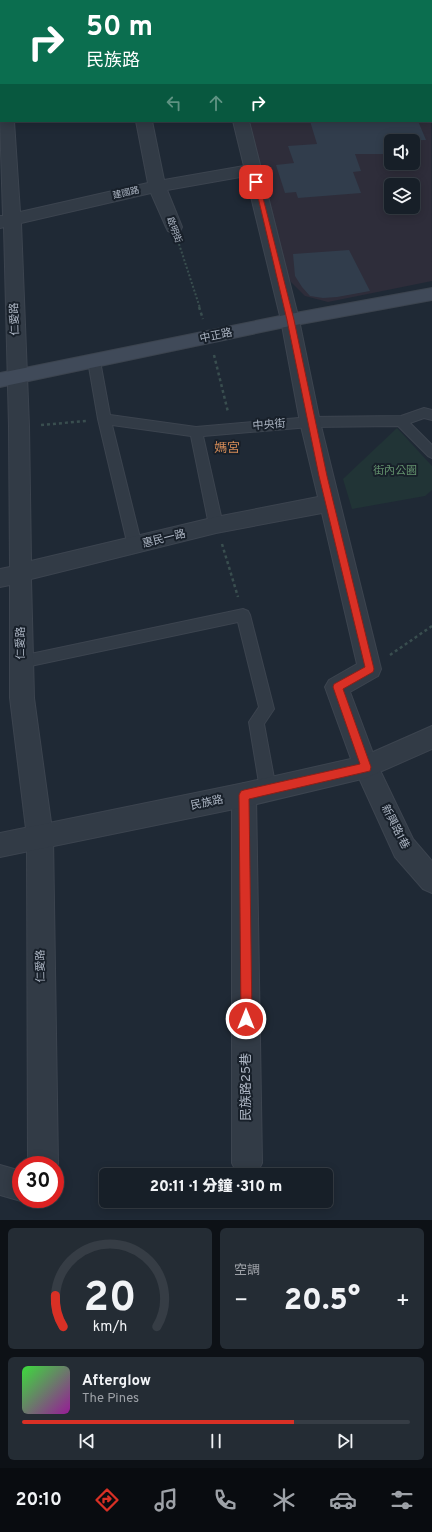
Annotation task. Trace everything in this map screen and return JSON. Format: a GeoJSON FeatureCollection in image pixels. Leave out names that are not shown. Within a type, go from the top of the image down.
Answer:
{"type":"FeatureCollection","features":[{"type":"Feature","properties":{"kind":"main road","name":"中正路"},"geometry":{"type":"LineString","coordinates":[[8,378],[290,320],[432,294]]}},
{"type":"Feature","properties":{"kind":"street","name":"仁愛路"},"geometry":{"type":"LineString","coordinates":[[6,122],[8,378],[19,426],[10,576],[21,662],[22,698],[40,837],[43,1156]]}},
{"type":"Feature","properties":{"kind":"street","name":"啟明街"},"geometry":{"type":"LineString","coordinates":[[144,122],[157,186],[174,227]]}},
{"type":"Feature","properties":{"kind":"street"},"geometry":{"type":"LineString","coordinates":[[242,122],[290,320],[310,422],[370,669]]}},
{"type":"Feature","properties":{"kind":"street","name":"建國路"},"geometry":{"type":"LineString","coordinates":[[6,220],[157,186],[253,170]]}},
{"type":"Feature","properties":{"kind":"street","name":"惠民一路"},"geometry":{"type":"LineString","coordinates":[[10,576],[216,525],[329,503]]}},
{"type":"Feature","properties":{"kind":"street","name":"新興路1巷"},"geometry":{"type":"LineString","coordinates":[[370,669],[337,687],[366,767],[404,848],[432,880]]}},
{"type":"Feature","properties":{"kind":"street","name":"民族路"},"geometry":{"type":"LineString","coordinates":[[0,845],[256,792],[366,767],[432,737]]}},
{"type":"Feature","properties":{"kind":"street","name":"民族路25巷"},"geometry":{"type":"LineString","coordinates":[[248,1163],[256,792]]}},
{"type":"Feature","properties":{"kind":"street"},"geometry":{"type":"LineString","coordinates":[[0,1180],[12,1183]]}},
{"type":"Feature","properties":{"kind":"lane"},"geometry":{"type":"LineString","coordinates":[[94,361],[104,420],[135,546]]}},
{"type":"Feature","properties":{"kind":"lane","name":"中央街"},"geometry":{"type":"LineString","coordinates":[[104,420],[196,432],[310,422],[401,422],[424,413],[432,414]]}},
{"type":"Feature","properties":{"kind":"lane"},"geometry":{"type":"LineString","coordinates":[[401,422],[432,452]]}},
{"type":"Feature","properties":{"kind":"lane"},"geometry":{"type":"LineString","coordinates":[[196,432],[216,525]]}},
{"type":"Feature","properties":{"kind":"lane"},"geometry":{"type":"LineString","coordinates":[[21,662],[243,615],[267,709],[256,722],[256,792]]}},
{"type":"Feature","properties":{"kind":"path","name":"啟明街"},"geometry":{"type":"LineString","coordinates":[[174,227],[209,337],[232,428]]}},
{"type":"Feature","properties":{"kind":"path"},"geometry":{"type":"LineString","coordinates":[[19,426],[104,420]]}},
{"type":"Feature","properties":{"kind":"path"},"geometry":{"type":"LineString","coordinates":[[216,525],[243,615]]}},
{"type":"Feature","properties":{"kind":"path"},"geometry":{"type":"LineString","coordinates":[[370,669],[432,626]]}},
{"type":"Feature","properties":{"kind":"shaded area"},"geometry":{"type":"Polygon","coordinates":[[[250,122],[431,122],[432,281],[328,302],[305,296],[291,282],[281,264],[250,122]]]}},
{"type":"Feature","properties":{"kind":"green space","name":"街內公園"},"geometry":{"type":"Polygon","coordinates":[[[397,428],[432,466],[432,490],[425,496],[352,509],[343,479],[397,428]]]}},
{"type":"Feature","properties":{"kind":"building"},"geometry":{"type":"Polygon","coordinates":[[[310,122],[418,122],[426,140],[420,140],[420,134],[384,134],[384,154],[355,154],[361,171],[353,172],[361,193],[298,198],[296,192],[285,193],[276,165],[294,163],[288,146],[317,144],[310,122]]]}},
{"type":"Feature","properties":{"kind":"building"},"geometry":{"type":"Polygon","coordinates":[[[349,250],[370,291],[337,297],[323,298],[310,296],[295,276],[293,254],[349,250]]]}},
{"type":"Feature","properties":{"kind":"district","name":"媽宮"},"geometry":{"type":"Point","coordinates":[227,449]}},
{"type":"Feature","properties":{"kind":"route"},"geometry":{"type":"LineString","coordinates":[[246,1019],[244,795],[366,767],[337,687],[370,669],[310,422],[290,320],[256,182]]}}]}
